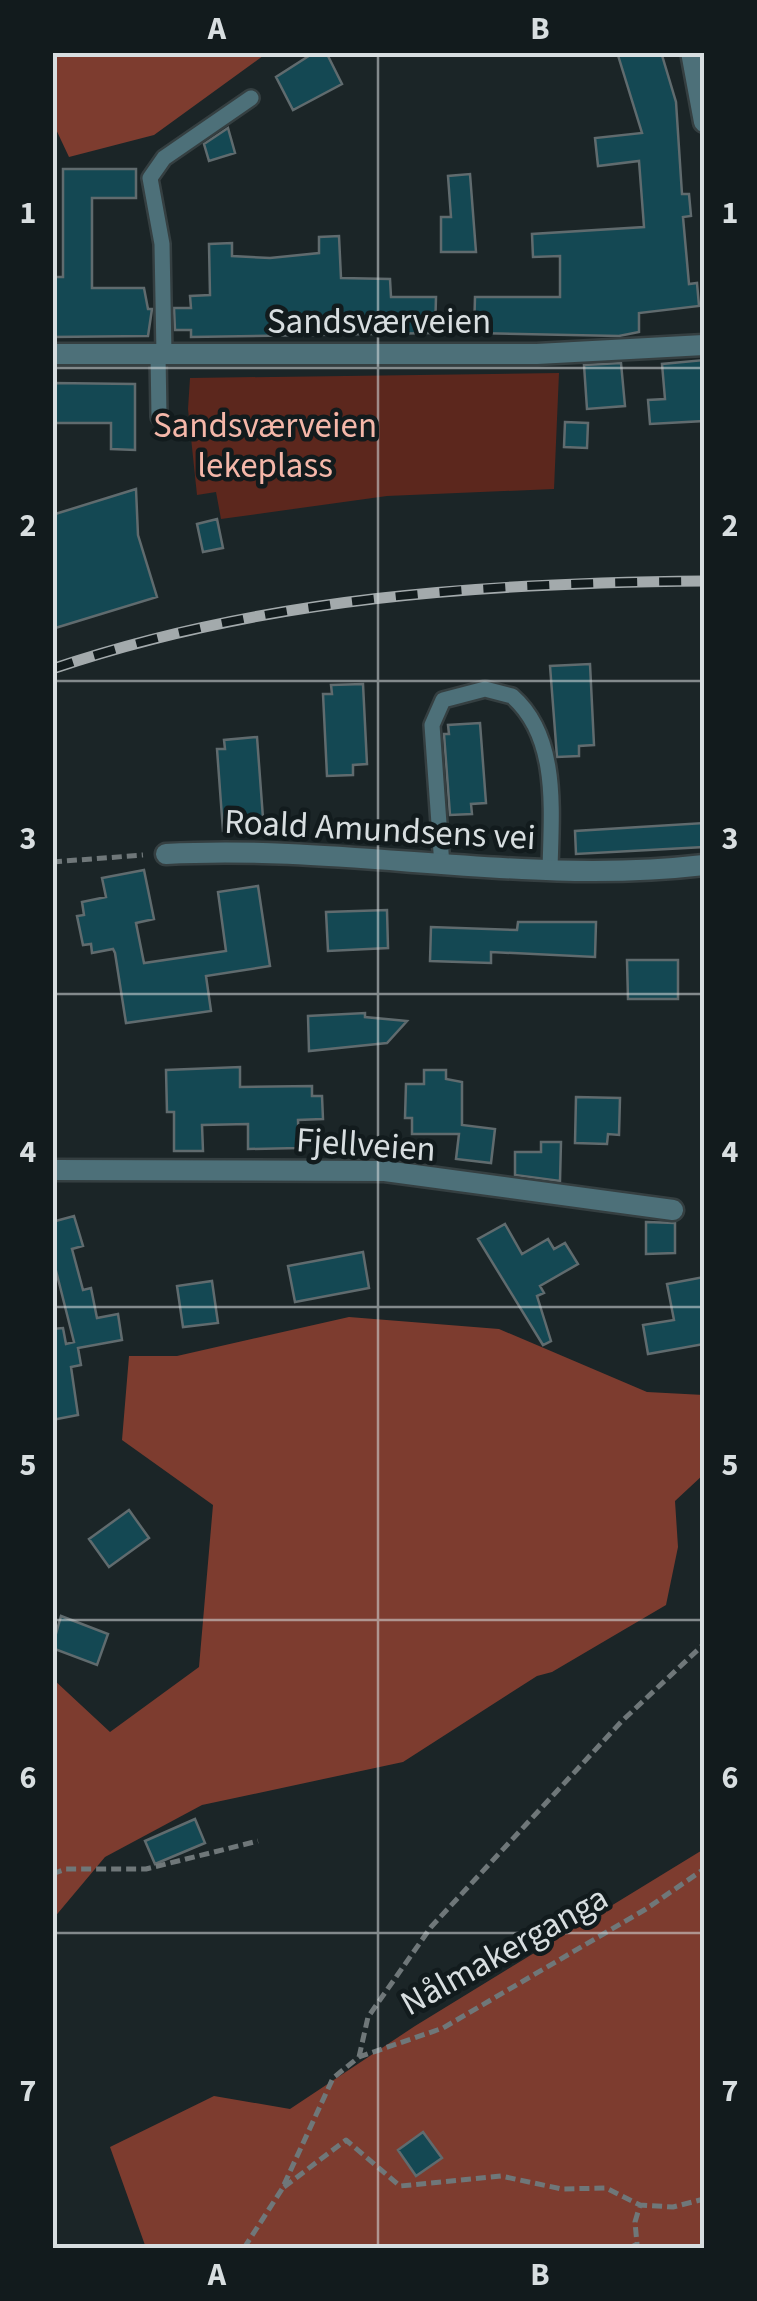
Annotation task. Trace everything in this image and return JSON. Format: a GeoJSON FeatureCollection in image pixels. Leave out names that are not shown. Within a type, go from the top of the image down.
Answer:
{"type":"FeatureCollection","features":[{"type":"Feature","properties":{"kind":"street"},"geometry":{"type":"LineString","coordinates":[[696,54],[704,122]]}},
{"type":"Feature","properties":{"kind":"street","name":"Sandsværveien"},"geometry":{"type":"LineString","coordinates":[[52,354],[537,354],[704,345]]}},
{"type":"Feature","properties":{"kind":"street","name":"Roald Amundsens vei"},"geometry":{"type":"LineString","coordinates":[[166,854],[237,850],[550,871],[704,866]]}},
{"type":"Feature","properties":{"kind":"street","name":"Fjellveien"},"geometry":{"type":"LineString","coordinates":[[52,1170],[385,1170],[672,1210]]}},
{"type":"Feature","properties":{"kind":"lane"},"geometry":{"type":"LineString","coordinates":[[158,417],[162,244],[150,178],[164,158],[251,98]]}},
{"type":"Feature","properties":{"kind":"lane"},"geometry":{"type":"LineString","coordinates":[[442,866],[432,726],[443,700],[484,690],[512,696],[540,734],[550,783],[550,871]]}},
{"type":"Feature","properties":{"kind":"path"},"geometry":{"type":"LineString","coordinates":[[52,862],[166,854]]}},
{"type":"Feature","properties":{"kind":"path"},"geometry":{"type":"LineString","coordinates":[[359,2058],[368,2017],[431,1927],[622,1721],[704,1644]]}},
{"type":"Feature","properties":{"kind":"path"},"geometry":{"type":"LineString","coordinates":[[52,1874],[66,1870],[146,1869],[258,1841]]}},
{"type":"Feature","properties":{"kind":"path","name":"Nålmakerganga"},"geometry":{"type":"LineString","coordinates":[[244,2248],[282,2189],[332,2078],[359,2058],[443,2028],[646,1909],[704,1869]]}},
{"type":"Feature","properties":{"kind":"path","name":"Nålmakerganga"},"geometry":{"type":"LineString","coordinates":[[282,2189],[346,2140],[400,2186],[501,2176],[562,2188],[606,2188],[640,2205]]}},
{"type":"Feature","properties":{"kind":"path"},"geometry":{"type":"LineString","coordinates":[[630,2248],[637,2244],[635,2222],[640,2205],[673,2207],[704,2199]]}},
{"type":"Feature","properties":{"kind":"green space","name":"Sandsværveien lekeplass"},"geometry":{"type":"Polygon","coordinates":[[[559,373],[554,489],[387,496],[221,519],[216,492],[197,495],[188,409],[190,378],[559,373]]]}},
{"type":"Feature","properties":{"kind":"shaded area"},"geometry":{"type":"Polygon","coordinates":[[[53,52],[267,53],[154,135],[69,157],[53,123],[53,52]]]}},
{"type":"Feature","properties":{"kind":"shaded area"},"geometry":{"type":"Polygon","coordinates":[[[349,1317],[499,1329],[647,1392],[704,1395],[704,1474],[675,1501],[678,1547],[666,1605],[552,1672],[537,1676],[403,1762],[202,1805],[105,1857],[53,1919],[53,1679],[110,1732],[199,1667],[213,1505],[122,1440],[129,1356],[177,1356],[349,1317]]]}},
{"type":"Feature","properties":{"kind":"shaded area"},"geometry":{"type":"Polygon","coordinates":[[[704,1849],[704,2248],[146,2248],[110,2147],[214,2096],[290,2109],[415,2026],[704,1849]]]}},
{"type":"Feature","properties":{"kind":"building"},"geometry":{"type":"Polygon","coordinates":[[[315,52],[326,52],[342,84],[293,110],[276,77],[315,52]]]}},
{"type":"Feature","properties":{"kind":"building"},"geometry":{"type":"Polygon","coordinates":[[[617,52],[661,52],[676,102],[682,194],[689,194],[691,216],[683,217],[689,284],[697,283],[699,306],[639,313],[639,332],[619,336],[474,333],[475,297],[560,297],[560,256],[533,257],[532,234],[644,227],[639,161],[598,166],[595,138],[642,133],[617,52]]]}},
{"type":"Feature","properties":{"kind":"building"},"geometry":{"type":"Polygon","coordinates":[[[228,128],[235,153],[209,161],[204,144],[228,128]]]}},
{"type":"Feature","properties":{"kind":"building"},"geometry":{"type":"Polygon","coordinates":[[[63,169],[136,169],[136,198],[92,198],[92,288],[144,288],[148,309],[152,309],[148,336],[52,337],[52,277],[63,277],[63,169]]]}},
{"type":"Feature","properties":{"kind":"building"},"geometry":{"type":"Polygon","coordinates":[[[470,174],[476,252],[441,252],[441,217],[451,217],[448,176],[470,174]]]}},
{"type":"Feature","properties":{"kind":"building"},"geometry":{"type":"Polygon","coordinates":[[[339,236],[341,278],[390,279],[391,297],[436,297],[435,333],[191,337],[191,330],[175,330],[174,308],[191,308],[190,296],[210,295],[209,244],[232,243],[232,256],[270,258],[319,253],[319,237],[339,236]]]}},
{"type":"Feature","properties":{"kind":"building"},"geometry":{"type":"Polygon","coordinates":[[[704,360],[704,421],[650,424],[648,400],[665,399],[662,364],[704,360]]]}},
{"type":"Feature","properties":{"kind":"building"},"geometry":{"type":"Polygon","coordinates":[[[621,363],[625,406],[587,409],[584,365],[621,363]]]}},
{"type":"Feature","properties":{"kind":"building"},"geometry":{"type":"Polygon","coordinates":[[[52,383],[135,384],[135,450],[111,449],[111,423],[52,423],[52,383]]]}},
{"type":"Feature","properties":{"kind":"building"},"geometry":{"type":"Polygon","coordinates":[[[565,422],[588,423],[587,448],[564,447],[565,422]]]}},
{"type":"Feature","properties":{"kind":"building"},"geometry":{"type":"Polygon","coordinates":[[[136,489],[138,535],[157,597],[52,629],[52,515],[136,489]]]}},
{"type":"Feature","properties":{"kind":"building"},"geometry":{"type":"Polygon","coordinates":[[[217,519],[223,548],[203,552],[197,524],[217,519]]]}},
{"type":"Feature","properties":{"kind":"building"},"geometry":{"type":"Polygon","coordinates":[[[590,664],[594,745],[579,746],[579,756],[557,757],[550,666],[590,664]]]}},
{"type":"Feature","properties":{"kind":"building"},"geometry":{"type":"Polygon","coordinates":[[[363,684],[367,764],[353,765],[353,775],[327,776],[323,694],[332,694],[331,685],[363,684]]]}},
{"type":"Feature","properties":{"kind":"building"},"geometry":{"type":"Polygon","coordinates":[[[480,723],[486,803],[471,804],[472,814],[450,815],[444,734],[449,734],[448,725],[480,723]]]}},
{"type":"Feature","properties":{"kind":"building"},"geometry":{"type":"Polygon","coordinates":[[[257,737],[263,818],[248,819],[249,829],[223,831],[217,749],[225,749],[224,740],[257,737]]]}},
{"type":"Feature","properties":{"kind":"building"},"geometry":{"type":"Polygon","coordinates":[[[704,823],[704,847],[576,854],[575,831],[704,823]]]}},
{"type":"Feature","properties":{"kind":"building"},"geometry":{"type":"Polygon","coordinates":[[[144,870],[154,919],[136,923],[144,963],[226,951],[218,892],[258,886],[270,966],[206,976],[211,1011],[126,1023],[115,953],[113,949],[92,953],[91,944],[83,945],[77,916],[84,915],[82,902],[106,897],[102,878],[144,870]]]}},
{"type":"Feature","properties":{"kind":"building"},"geometry":{"type":"Polygon","coordinates":[[[387,910],[388,948],[328,951],[326,912],[387,910]]]}},
{"type":"Feature","properties":{"kind":"building"},"geometry":{"type":"Polygon","coordinates":[[[518,922],[596,922],[595,957],[491,952],[491,963],[430,961],[431,927],[517,930],[518,922]]]}},
{"type":"Feature","properties":{"kind":"building"},"geometry":{"type":"Polygon","coordinates":[[[627,960],[678,960],[678,999],[628,999],[627,960]]]}},
{"type":"Feature","properties":{"kind":"building"},"geometry":{"type":"Polygon","coordinates":[[[365,1013],[365,1017],[407,1021],[387,1043],[309,1051],[308,1016],[365,1013]]]}},
{"type":"Feature","properties":{"kind":"building"},"geometry":{"type":"Polygon","coordinates":[[[240,1067],[240,1087],[312,1086],[312,1096],[322,1096],[323,1119],[298,1120],[299,1148],[248,1149],[248,1124],[202,1125],[203,1151],[174,1151],[174,1112],[167,1112],[166,1070],[240,1067]]]}},
{"type":"Feature","properties":{"kind":"building"},"geometry":{"type":"Polygon","coordinates":[[[424,1070],[446,1070],[446,1079],[462,1082],[462,1125],[495,1129],[491,1163],[456,1159],[459,1134],[412,1134],[412,1118],[405,1118],[406,1084],[424,1084],[424,1070]]]}},
{"type":"Feature","properties":{"kind":"building"},"geometry":{"type":"Polygon","coordinates":[[[576,1097],[620,1098],[619,1135],[608,1134],[607,1144],[575,1143],[576,1097]]]}},
{"type":"Feature","properties":{"kind":"building"},"geometry":{"type":"Polygon","coordinates":[[[541,1142],[561,1142],[560,1181],[515,1175],[515,1152],[541,1152],[541,1142]]]}},
{"type":"Feature","properties":{"kind":"building"},"geometry":{"type":"Polygon","coordinates":[[[74,1216],[83,1246],[72,1249],[83,1290],[91,1288],[97,1318],[118,1314],[122,1340],[78,1348],[81,1365],[71,1367],[78,1415],[52,1420],[52,1329],[63,1328],[66,1344],[74,1342],[52,1255],[52,1222],[74,1216]]]}},
{"type":"Feature","properties":{"kind":"building"},"geometry":{"type":"Polygon","coordinates":[[[646,1222],[675,1223],[675,1253],[646,1254],[646,1222]]]}},
{"type":"Feature","properties":{"kind":"building"},"geometry":{"type":"Polygon","coordinates":[[[505,1224],[522,1254],[548,1239],[554,1249],[565,1243],[578,1264],[540,1286],[544,1293],[537,1296],[551,1341],[543,1345],[478,1239],[505,1224]]]}},
{"type":"Feature","properties":{"kind":"building"},"geometry":{"type":"Polygon","coordinates":[[[363,1252],[369,1288],[295,1302],[288,1266],[363,1252]]]}},
{"type":"Feature","properties":{"kind":"building"},"geometry":{"type":"Polygon","coordinates":[[[704,1277],[704,1344],[648,1354],[643,1325],[674,1320],[667,1284],[704,1277]]]}},
{"type":"Feature","properties":{"kind":"building"},"geometry":{"type":"Polygon","coordinates":[[[212,1281],[218,1323],[183,1327],[177,1286],[212,1281]]]}},
{"type":"Feature","properties":{"kind":"building"},"geometry":{"type":"Polygon","coordinates":[[[129,1510],[149,1538],[109,1567],[89,1539],[129,1510]]]}},
{"type":"Feature","properties":{"kind":"building"},"geometry":{"type":"Polygon","coordinates":[[[61,1616],[108,1634],[97,1665],[52,1648],[61,1616]]]}},
{"type":"Feature","properties":{"kind":"building"},"geometry":{"type":"Polygon","coordinates":[[[195,1819],[205,1843],[155,1864],[145,1841],[195,1819]]]}},
{"type":"Feature","properties":{"kind":"building"},"geometry":{"type":"Polygon","coordinates":[[[423,2132],[442,2158],[416,2176],[398,2150],[423,2132]]]}},
{"type":"Feature","properties":{"kind":"railway"},"geometry":{"type":"LineString","coordinates":[[52,669],[213,625],[293,610],[538,585],[704,581]]}}]}
